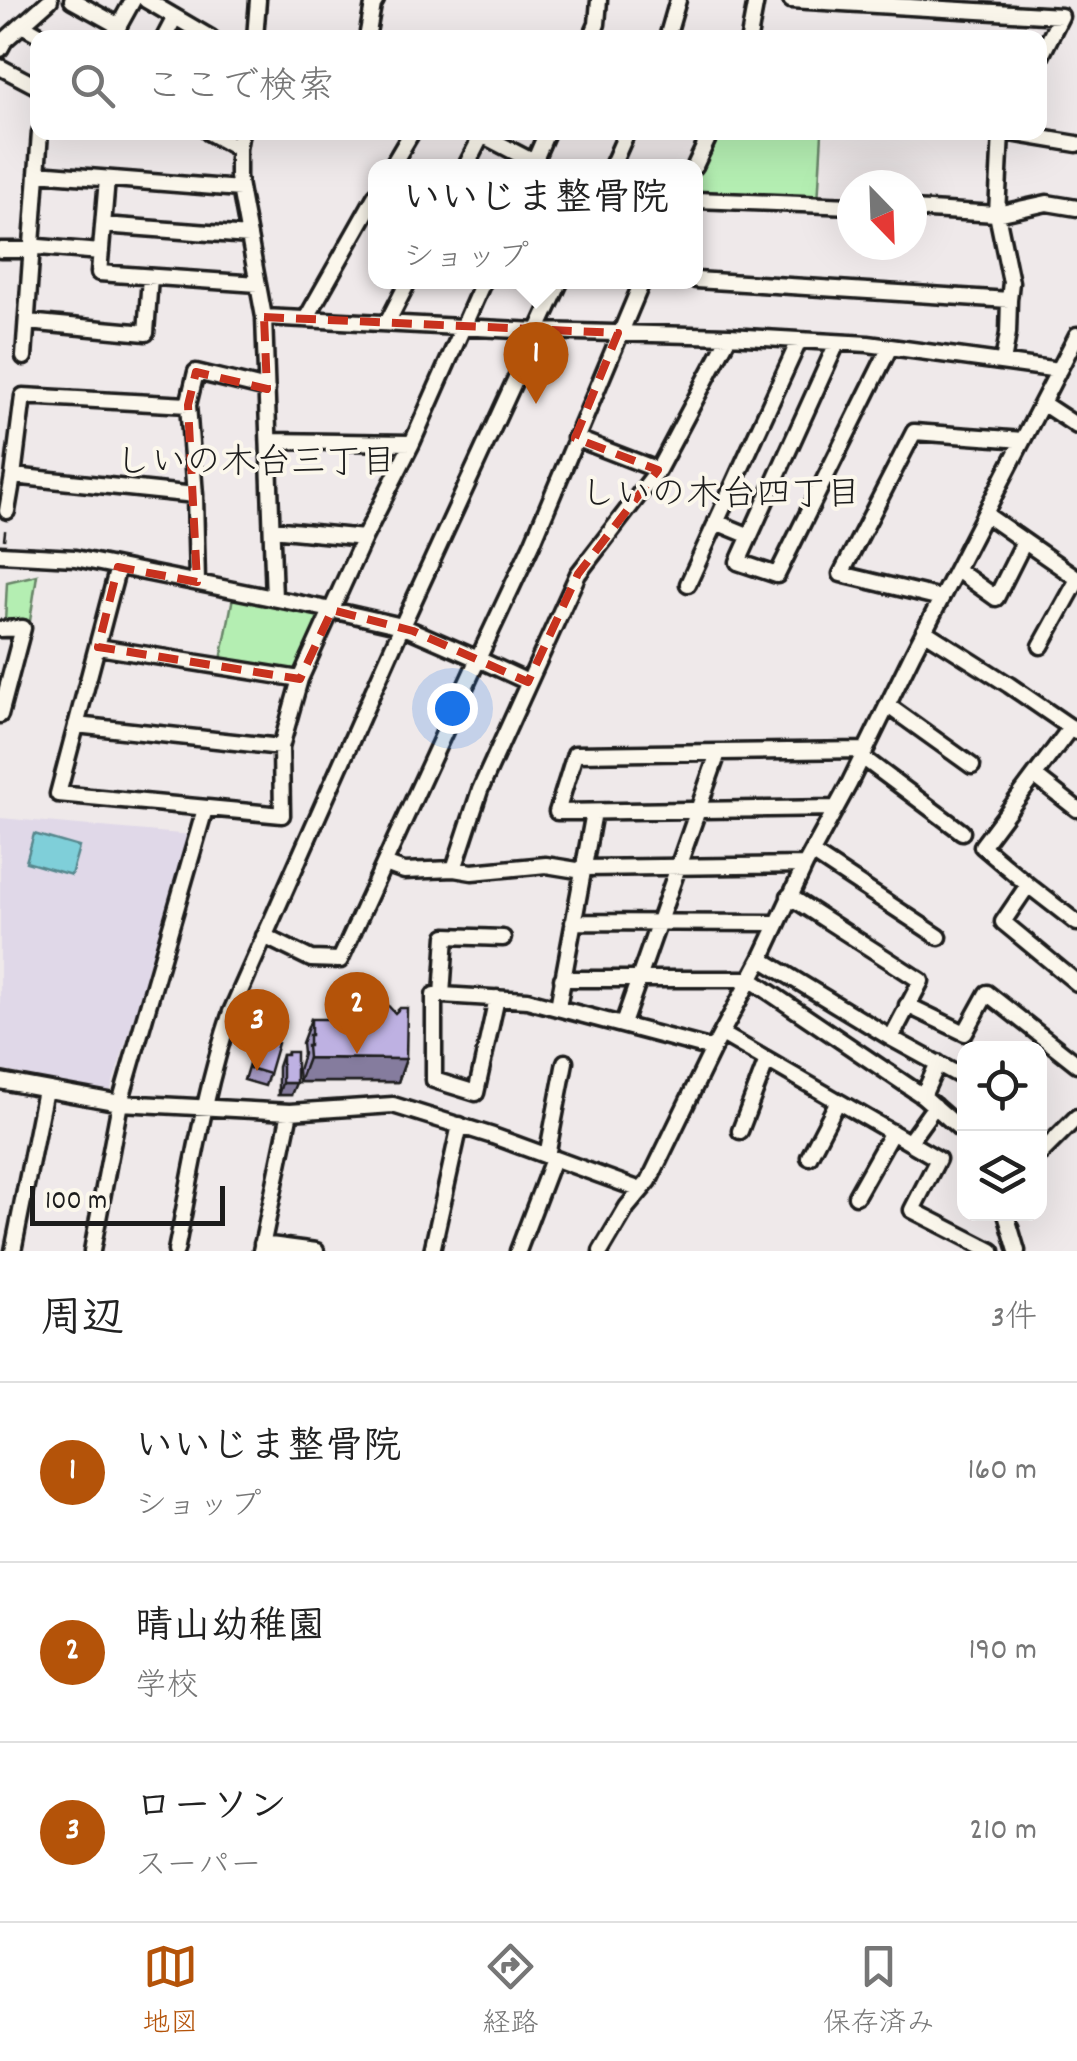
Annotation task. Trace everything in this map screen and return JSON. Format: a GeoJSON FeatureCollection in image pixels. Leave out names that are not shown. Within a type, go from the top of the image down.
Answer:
{"type":"FeatureCollection","features":[{"type":"Feature","properties":{"kind":"street"},"geometry":{"type":"LineString","coordinates":[[2,40],[50,0]]}},
{"type":"Feature","properties":{"kind":"street"},"geometry":{"type":"LineString","coordinates":[[72,0],[113,30]]}},
{"type":"Feature","properties":{"kind":"street"},"geometry":{"type":"LineString","coordinates":[[117,30],[134,0]]}},
{"type":"Feature","properties":{"kind":"street"},"geometry":{"type":"LineString","coordinates":[[146,0],[198,30]]}},
{"type":"Feature","properties":{"kind":"street"},"geometry":{"type":"LineString","coordinates":[[256,30],[258,0]]}},
{"type":"Feature","properties":{"kind":"street"},"geometry":{"type":"LineString","coordinates":[[368,30],[376,0]]}},
{"type":"Feature","properties":{"kind":"street"},"geometry":{"type":"LineString","coordinates":[[594,30],[600,0]]}},
{"type":"Feature","properties":{"kind":"street"},"geometry":{"type":"LineString","coordinates":[[669,30],[678,0]]}},
{"type":"Feature","properties":{"kind":"street"},"geometry":{"type":"LineString","coordinates":[[750,30],[756,0]]}},
{"type":"Feature","properties":{"kind":"street"},"geometry":{"type":"LineString","coordinates":[[791,0],[1061,16]]}},
{"type":"Feature","properties":{"kind":"street"},"geometry":{"type":"LineString","coordinates":[[1047,44],[1070,0]]}},
{"type":"Feature","properties":{"kind":"street"},"geometry":{"type":"LineString","coordinates":[[168,30],[175,17]]}},
{"type":"Feature","properties":{"kind":"street"},"geometry":{"type":"LineString","coordinates":[[22,25],[31,30]]}},
{"type":"Feature","properties":{"kind":"street"},"geometry":{"type":"LineString","coordinates":[[0,67],[30,83]]}},
{"type":"Feature","properties":{"kind":"street"},"geometry":{"type":"LineString","coordinates":[[1047,139],[1077,144]]}},
{"type":"Feature","properties":{"kind":"street"},"geometry":{"type":"LineString","coordinates":[[24,357],[39,140]]}},
{"type":"Feature","properties":{"kind":"street"},"geometry":{"type":"LineString","coordinates":[[222,140],[238,149]]}},
{"type":"Feature","properties":{"kind":"street"},"geometry":{"type":"LineString","coordinates":[[240,140],[240,189],[264,317],[274,598]]}},
{"type":"Feature","properties":{"kind":"street"},"geometry":{"type":"LineString","coordinates":[[491,140],[524,159]]}},
{"type":"Feature","properties":{"kind":"street"},"geometry":{"type":"LineString","coordinates":[[1002,140],[997,214],[1011,282],[1004,362]]}},
{"type":"Feature","properties":{"kind":"street"},"geometry":{"type":"LineString","coordinates":[[37,173],[240,189]]}},
{"type":"Feature","properties":{"kind":"street"},"geometry":{"type":"LineString","coordinates":[[107,180],[99,273],[258,284]]}},
{"type":"Feature","properties":{"kind":"street"},"geometry":{"type":"LineString","coordinates":[[703,200],[837,205]]}},
{"type":"Feature","properties":{"kind":"street"},"geometry":{"type":"LineString","coordinates":[[927,211],[997,214],[1046,203],[1077,208]]}},
{"type":"Feature","properties":{"kind":"street"},"geometry":{"type":"LineString","coordinates":[[306,319],[368,209]]}},
{"type":"Feature","properties":{"kind":"street"},"geometry":{"type":"LineString","coordinates":[[103,225],[249,236]]}},
{"type":"Feature","properties":{"kind":"street"},"geometry":{"type":"LineString","coordinates":[[0,250],[39,247],[101,252]]}},
{"type":"Feature","properties":{"kind":"street"},"geometry":{"type":"LineString","coordinates":[[26,322],[146,334],[150,277]]}},
{"type":"Feature","properties":{"kind":"street"},"geometry":{"type":"LineString","coordinates":[[703,280],[1010,300]]}},
{"type":"Feature","properties":{"kind":"street"},"geometry":{"type":"LineString","coordinates":[[387,323],[404,289]]}},
{"type":"Feature","properties":{"kind":"street"},"geometry":{"type":"LineString","coordinates":[[118,567],[58,794],[282,815],[281,747],[300,679],[480,289]]}},
{"type":"Feature","properties":{"kind":"street"},"geometry":{"type":"LineString","coordinates":[[176,1251],[204,1107],[226,1025],[402,626],[557,289]]}},
{"type":"Feature","properties":{"kind":"street"},"geometry":{"type":"LineString","coordinates":[[264,936],[311,958],[340,960],[532,544],[639,289]]}},
{"type":"Feature","properties":{"kind":"street"},"geometry":{"type":"LineString","coordinates":[[264,317],[890,346],[1059,370]]}},
{"type":"Feature","properties":{"kind":"street"},"geometry":{"type":"LineString","coordinates":[[601,1251],[649,1181],[924,631],[1059,370],[1073,353],[1077,335]]}},
{"type":"Feature","properties":{"kind":"street"},"geometry":{"type":"LineString","coordinates":[[454,869],[480,790],[578,574],[658,470],[728,336]]}},
{"type":"Feature","properties":{"kind":"street"},"geometry":{"type":"LineString","coordinates":[[688,584],[799,341]]}},
{"type":"Feature","properties":{"kind":"street"},"geometry":{"type":"LineString","coordinates":[[836,343],[738,562],[777,575],[890,346]]}},
{"type":"Feature","properties":{"kind":"street"},"geometry":{"type":"LineString","coordinates":[[197,582],[188,405],[196,372],[266,390]]}},
{"type":"Feature","properties":{"kind":"street"},"geometry":{"type":"LineString","coordinates":[[8,511],[23,396],[188,405]]}},
{"type":"Feature","properties":{"kind":"street"},"geometry":{"type":"LineString","coordinates":[[1042,403],[1077,426]]}},
{"type":"Feature","properties":{"kind":"street"},"geometry":{"type":"LineString","coordinates":[[941,598],[840,574],[914,432],[1022,440]]}},
{"type":"Feature","properties":{"kind":"street"},"geometry":{"type":"LineString","coordinates":[[574,438],[658,470]]}},
{"type":"Feature","properties":{"kind":"street"},"geometry":{"type":"LineString","coordinates":[[268,441],[412,443]]}},
{"type":"Feature","properties":{"kind":"street"},"geometry":{"type":"LineString","coordinates":[[13,476],[195,495]]}},
{"type":"Feature","properties":{"kind":"street"},"geometry":{"type":"LineString","coordinates":[[985,514],[1077,579],[1041,646]]}},
{"type":"Feature","properties":{"kind":"street"},"geometry":{"type":"LineString","coordinates":[[716,522],[750,536]]}},
{"type":"Feature","properties":{"kind":"street"},"geometry":{"type":"LineString","coordinates":[[272,529],[364,538]]}},
{"type":"Feature","properties":{"kind":"street"},"geometry":{"type":"LineString","coordinates":[[956,570],[996,598],[1024,542]]}},
{"type":"Feature","properties":{"kind":"street"},"geometry":{"type":"LineString","coordinates":[[1,554],[75,558],[402,626],[528,682]]}},
{"type":"Feature","properties":{"kind":"street"},"geometry":{"type":"LineString","coordinates":[[0,629],[23,628],[0,714]]}},
{"type":"Feature","properties":{"kind":"street"},"geometry":{"type":"LineString","coordinates":[[924,631],[1074,729],[982,846],[1077,923]]}},
{"type":"Feature","properties":{"kind":"street"},"geometry":{"type":"LineString","coordinates":[[98,647],[300,679]]}},
{"type":"Feature","properties":{"kind":"street"},"geometry":{"type":"LineString","coordinates":[[887,704],[972,766]]}},
{"type":"Feature","properties":{"kind":"street"},"geometry":{"type":"LineString","coordinates":[[76,725],[281,747]]}},
{"type":"Feature","properties":{"kind":"street"},"geometry":{"type":"LineString","coordinates":[[623,1024],[718,753]]}},
{"type":"Feature","properties":{"kind":"street"},"geometry":{"type":"LineString","coordinates":[[836,808],[557,812],[575,754],[864,754],[962,832]]}},
{"type":"Feature","properties":{"kind":"street"},"geometry":{"type":"LineString","coordinates":[[1036,776],[1077,809]]}},
{"type":"Feature","properties":{"kind":"street"},"geometry":{"type":"LineString","coordinates":[[92,1251],[120,1103],[205,809]]}},
{"type":"Feature","properties":{"kind":"street"},"geometry":{"type":"LineString","coordinates":[[558,1006],[594,812]]}},
{"type":"Feature","properties":{"kind":"street"},"geometry":{"type":"LineString","coordinates":[[386,864],[404,872],[472,872],[546,865],[583,869],[679,867],[808,859],[939,938]]}},
{"type":"Feature","properties":{"kind":"street"},"geometry":{"type":"LineString","coordinates":[[1028,885],[1003,922],[1077,983]]}},
{"type":"Feature","properties":{"kind":"street"},"geometry":{"type":"LineString","coordinates":[[789,896],[921,981],[891,1038]]}},
{"type":"Feature","properties":{"kind":"street"},"geometry":{"type":"LineString","coordinates":[[573,922],[776,923]]}},
{"type":"Feature","properties":{"kind":"street"},"geometry":{"type":"LineString","coordinates":[[442,996],[446,936],[502,938]]}},
{"type":"Feature","properties":{"kind":"street"},"geometry":{"type":"LineString","coordinates":[[761,959],[957,1074]]}},
{"type":"Feature","properties":{"kind":"street"},"geometry":{"type":"LineString","coordinates":[[562,979],[750,979],[929,1101],[963,1131]]}},
{"type":"Feature","properties":{"kind":"street"},"geometry":{"type":"LineString","coordinates":[[907,1005],[965,1033],[987,993],[1077,1064]]}},
{"type":"Feature","properties":{"kind":"street"},"geometry":{"type":"LineString","coordinates":[[496,998],[476,1093],[434,1080],[434,994],[442,996],[496,998],[527,1000],[558,1006],[713,1049]]}},
{"type":"Feature","properties":{"kind":"street"},"geometry":{"type":"LineString","coordinates":[[722,1034],[938,1158],[912,1210],[992,1251]]}},
{"type":"Feature","properties":{"kind":"street"},"geometry":{"type":"LineString","coordinates":[[740,1131],[767,1060]]}},
{"type":"Feature","properties":{"kind":"street"},"geometry":{"type":"LineString","coordinates":[[518,1251],[550,1157],[565,1062]]}},
{"type":"Feature","properties":{"kind":"street"},"geometry":{"type":"LineString","coordinates":[[909,1142],[929,1101],[938,1063]]}},
{"type":"Feature","properties":{"kind":"street"},"geometry":{"type":"LineString","coordinates":[[0,1081],[120,1103],[290,1112],[393,1104],[641,1190]]}},
{"type":"Feature","properties":{"kind":"street"},"geometry":{"type":"LineString","coordinates":[[13,1251],[45,1090]]}},
{"type":"Feature","properties":{"kind":"street"},"geometry":{"type":"LineString","coordinates":[[808,1157],[838,1102]]}},
{"type":"Feature","properties":{"kind":"street"},"geometry":{"type":"LineString","coordinates":[[290,1112],[262,1247],[316,1251]]}},
{"type":"Feature","properties":{"kind":"street"},"geometry":{"type":"LineString","coordinates":[[1047,1147],[1077,1117]]}},
{"type":"Feature","properties":{"kind":"street"},"geometry":{"type":"LineString","coordinates":[[432,1251],[460,1125]]}},
{"type":"Feature","properties":{"kind":"street"},"geometry":{"type":"LineString","coordinates":[[856,1196],[892,1132]]}},
{"type":"Feature","properties":{"kind":"street"},"geometry":{"type":"LineString","coordinates":[[1008,1221],[1017,1251]]}},
{"type":"Feature","properties":{"kind":"path"},"geometry":{"type":"LineString","coordinates":[[1,554],[8,511]]}},
{"type":"Feature","properties":{"kind":"highlighted area"},"geometry":{"type":"Polygon","coordinates":[[[264,317],[618,333],[575,438],[658,470],[578,574],[528,682],[413,631],[332,610],[300,679],[98,647],[118,567],[197,582],[188,405],[196,372],[267,389],[264,317]]]}},
{"type":"Feature","properties":{"kind":"shaded area"},"geometry":{"type":"Polygon","coordinates":[[[0,818],[192,835],[110,1092],[0,1070],[0,818]]]}},
{"type":"Feature","properties":{"kind":"green space"},"geometry":{"type":"Polygon","coordinates":[[[708,140],[822,140],[818,204],[703,200],[703,159],[699,159],[708,140]]]}},
{"type":"Feature","properties":{"kind":"green space"},"geometry":{"type":"Polygon","coordinates":[[[37,575],[30,621],[5,622],[7,582],[37,575]]]}},
{"type":"Feature","properties":{"kind":"green space"},"geometry":{"type":"Polygon","coordinates":[[[233,597],[319,613],[321,618],[300,668],[293,671],[221,660],[233,597]]]}},
{"type":"Feature","properties":{"kind":"water"},"geometry":{"type":"Polygon","coordinates":[[[34,834],[79,847],[71,875],[26,862],[34,834]]]}},
{"type":"Feature","properties":{"kind":"building"},"geometry":{"type":"Polygon","coordinates":[[[380,997],[395,1013],[407,1008],[406,1059],[308,1058],[311,1019],[358,1019],[380,997]]]}},
{"type":"Feature","properties":{"kind":"building"},"geometry":{"type":"Polygon","coordinates":[[[257,1037],[278,1043],[269,1074],[249,1068],[257,1037]]]}},
{"type":"Feature","properties":{"kind":"building"},"geometry":{"type":"Polygon","coordinates":[[[296,1052],[296,1083],[282,1083],[282,1055],[296,1052]]]}},
{"type":"Feature","properties":{"kind":"place","name":"いいじま整骨院"},"geometry":{"type":"Point","coordinates":[536,404]}},
{"type":"Feature","properties":{"kind":"place","name":"晴山幼稚園"},"geometry":{"type":"Point","coordinates":[357,1054]}},
{"type":"Feature","properties":{"kind":"place","name":"ローソン"},"geometry":{"type":"Point","coordinates":[257,1071]}},
{"type":"Feature","properties":{"kind":"district","name":"しいの木台三丁目"},"geometry":{"type":"Point","coordinates":[256,465]}},
{"type":"Feature","properties":{"kind":"district","name":"しいの木台四丁目"},"geometry":{"type":"Point","coordinates":[721,497]}}]}
